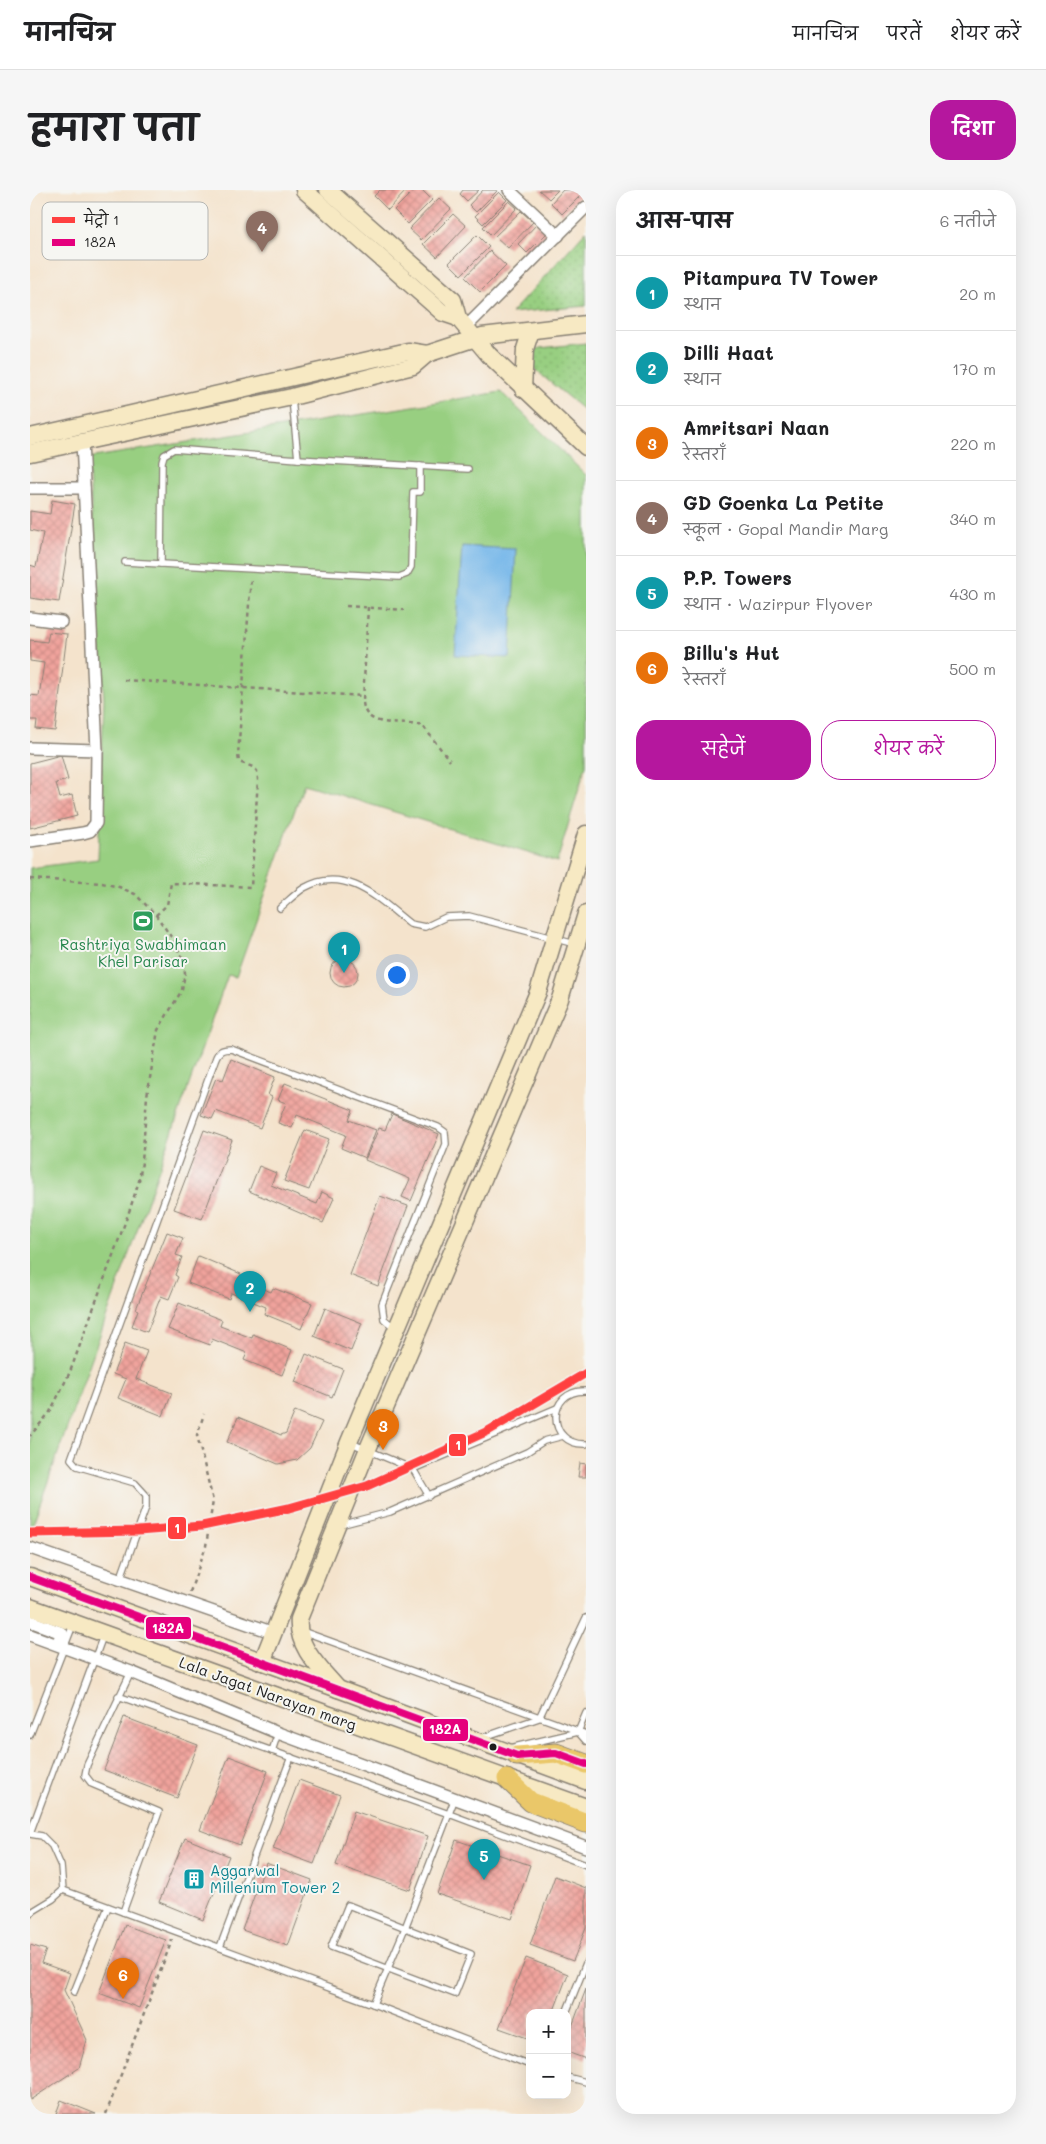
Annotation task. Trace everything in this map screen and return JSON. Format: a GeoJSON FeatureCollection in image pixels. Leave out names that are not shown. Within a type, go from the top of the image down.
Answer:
{"type":"FeatureCollection","features":[{"type":"Feature","properties":{"kind":"main road"},"geometry":{"type":"LineString","coordinates":[[509,1753],[556,1753],[586,1764]]}},
{"type":"Feature","properties":{"kind":"main road"},"geometry":{"type":"LineString","coordinates":[[507,1779],[531,1802],[586,1823]]}},
{"type":"Feature","properties":{"kind":"street"},"geometry":{"type":"LineString","coordinates":[[304,190],[443,313],[482,336],[586,324]]}},
{"type":"Feature","properties":{"kind":"street"},"geometry":{"type":"LineString","coordinates":[[328,190],[453,300],[467,328],[489,355],[523,389],[586,446]]}},
{"type":"Feature","properties":{"kind":"street"},"geometry":{"type":"LineString","coordinates":[[509,190],[558,236]]}},
{"type":"Feature","properties":{"kind":"street"},"geometry":{"type":"LineString","coordinates":[[30,437],[82,442],[292,397],[413,366],[427,354],[467,328],[586,207]]}},
{"type":"Feature","properties":{"kind":"street"},"geometry":{"type":"LineString","coordinates":[[523,389],[525,348],[531,331]]}},
{"type":"Feature","properties":{"kind":"street"},"geometry":{"type":"LineString","coordinates":[[30,453],[58,439],[138,411],[408,351],[427,354]]}},
{"type":"Feature","properties":{"kind":"street"},"geometry":{"type":"LineString","coordinates":[[30,841],[83,833],[94,828],[96,823],[97,750],[82,442]]}},
{"type":"Feature","properties":{"kind":"street"},"geometry":{"type":"LineString","coordinates":[[30,488],[84,488]]}},
{"type":"Feature","properties":{"kind":"street"},"geometry":{"type":"LineString","coordinates":[[30,618],[61,622]]}},
{"type":"Feature","properties":{"kind":"street"},"geometry":{"type":"LineString","coordinates":[[30,748],[97,750]]}},
{"type":"Feature","properties":{"kind":"street"},"geometry":{"type":"LineString","coordinates":[[262,1662],[349,1442],[538,992],[556,938],[586,834]]}},
{"type":"Feature","properties":{"kind":"street"},"geometry":{"type":"LineString","coordinates":[[338,1689],[310,1655],[298,1630],[299,1618],[367,1451],[560,999],[586,914]]}},
{"type":"Feature","properties":{"kind":"street"},"geometry":{"type":"LineString","coordinates":[[490,1109],[510,1117]]}},
{"type":"Feature","properties":{"kind":"street"},"geometry":{"type":"LineString","coordinates":[[30,1548],[274,1633]]}},
{"type":"Feature","properties":{"kind":"street","name":"Lala Jagat Narayan marg"},"geometry":{"type":"LineString","coordinates":[[30,1577],[586,1781]]}},
{"type":"Feature","properties":{"kind":"street","name":"Lala Jagat Narayan marg"},"geometry":{"type":"LineString","coordinates":[[30,1607],[586,1807]]}},
{"type":"Feature","properties":{"kind":"street"},"geometry":{"type":"LineString","coordinates":[[30,1621],[62,1633],[60,1646]]}},
{"type":"Feature","properties":{"kind":"street"},"geometry":{"type":"LineString","coordinates":[[30,1635],[131,1672],[278,1733],[586,1847]]}},
{"type":"Feature","properties":{"kind":"lane"},"geometry":{"type":"LineString","coordinates":[[292,397],[298,459]]}},
{"type":"Feature","properties":{"kind":"lane"},"geometry":{"type":"LineString","coordinates":[[161,564],[162,462],[164,456],[174,449],[298,459],[468,469]]}},
{"type":"Feature","properties":{"kind":"lane"},"geometry":{"type":"LineString","coordinates":[[125,562],[399,577],[407,574],[412,567],[413,492],[420,492],[420,466]]}},
{"type":"Feature","properties":{"kind":"lane"},"geometry":{"type":"LineString","coordinates":[[280,908],[304,888],[322,881],[340,881],[367,889],[416,927],[425,927],[446,917],[469,916],[577,944]]}},
{"type":"Feature","properties":{"kind":"lane"},"geometry":{"type":"LineString","coordinates":[[120,1580],[146,1507],[146,1495],[136,1483],[76,1466],[71,1459],[215,1060],[218,1053],[224,1049],[231,1049],[438,1127],[445,1132],[446,1144],[382,1304],[384,1318],[397,1330]]}},
{"type":"Feature","properties":{"kind":"lane"},"geometry":{"type":"LineString","coordinates":[[413,1469],[557,1408],[566,1396],[573,1392],[586,1391]]}},
{"type":"Feature","properties":{"kind":"lane"},"geometry":{"type":"LineString","coordinates":[[557,1408],[556,1423],[563,1436],[577,1444],[585,1444]]}},
{"type":"Feature","properties":{"kind":"lane"},"geometry":{"type":"LineString","coordinates":[[338,1526],[390,1512],[527,1452],[544,1441],[563,1436]]}},
{"type":"Feature","properties":{"kind":"lane"},"geometry":{"type":"LineString","coordinates":[[349,1442],[413,1469],[429,1496]]}},
{"type":"Feature","properties":{"kind":"lane"},"geometry":{"type":"LineString","coordinates":[[475,1740],[539,1718],[586,1618]]}},
{"type":"Feature","properties":{"kind":"lane"},"geometry":{"type":"LineString","coordinates":[[30,1735],[60,1646],[74,1623]]}},
{"type":"Feature","properties":{"kind":"lane"},"geometry":{"type":"LineString","coordinates":[[298,1630],[586,1734]]}},
{"type":"Feature","properties":{"kind":"lane"},"geometry":{"type":"LineString","coordinates":[[63,1890],[61,1866],[52,1846],[42,1836],[30,1834],[96,1660],[104,1634]]}},
{"type":"Feature","properties":{"kind":"lane"},"geometry":{"type":"LineString","coordinates":[[123,1912],[159,1812],[92,1784],[86,1775],[86,1765],[131,1672]]}},
{"type":"Feature","properties":{"kind":"lane"},"geometry":{"type":"LineString","coordinates":[[118,1696],[450,1814],[586,1865]]}},
{"type":"Feature","properties":{"kind":"lane"},"geometry":{"type":"LineString","coordinates":[[578,1732],[586,1713]]}},
{"type":"Feature","properties":{"kind":"lane"},"geometry":{"type":"LineString","coordinates":[[578,1732],[586,1742]]}},
{"type":"Feature","properties":{"kind":"lane"},"geometry":{"type":"LineString","coordinates":[[509,1753],[578,1732]]}},
{"type":"Feature","properties":{"kind":"lane"},"geometry":{"type":"LineString","coordinates":[[272,1751],[278,1733]]}},
{"type":"Feature","properties":{"kind":"lane"},"geometry":{"type":"LineString","coordinates":[[220,1947],[291,1757]]}},
{"type":"Feature","properties":{"kind":"lane"},"geometry":{"type":"LineString","coordinates":[[373,2004],[405,1928],[455,1798]]}},
{"type":"Feature","properties":{"kind":"lane"},"geometry":{"type":"LineString","coordinates":[[63,1890],[176,1930],[526,2063]]}},
{"type":"Feature","properties":{"kind":"lane"},"geometry":{"type":"LineString","coordinates":[[30,1913],[63,1890]]}},
{"type":"Feature","properties":{"kind":"lane"},"geometry":{"type":"LineString","coordinates":[[348,1905],[471,1954],[455,1994],[388,1968],[331,1947],[348,1905]]}},
{"type":"Feature","properties":{"kind":"lane"},"geometry":{"type":"LineString","coordinates":[[74,1992],[108,1907]]}},
{"type":"Feature","properties":{"kind":"lane"},"geometry":{"type":"LineString","coordinates":[[568,2009],[586,1963]]}},
{"type":"Feature","properties":{"kind":"lane"},"geometry":{"type":"LineString","coordinates":[[571,2078],[586,2082]]}},
{"type":"Feature","properties":{"kind":"path"},"geometry":{"type":"LineString","coordinates":[[156,915],[167,906],[171,883],[251,887],[258,779],[257,771],[253,767],[239,762],[238,755],[251,568]]}},
{"type":"Feature","properties":{"kind":"path"},"geometry":{"type":"LineString","coordinates":[[346,606],[404,610]]}},
{"type":"Feature","properties":{"kind":"path"},"geometry":{"type":"LineString","coordinates":[[368,608],[362,707],[369,718],[377,721],[422,726],[450,761]]}},
{"type":"Feature","properties":{"kind":"path"},"geometry":{"type":"LineString","coordinates":[[124,680],[363,696]]}},
{"type":"Feature","properties":{"kind":"path"},"geometry":{"type":"LineString","coordinates":[[30,879],[102,883],[119,886],[135,894],[156,915],[174,941],[182,960],[185,980],[182,990],[158,1030],[147,1096],[139,1181],[70,1372],[50,1412],[30,1436]]}},
{"type":"Feature","properties":{"kind":"path"},"geometry":{"type":"LineString","coordinates":[[186,1603],[206,1546],[213,1501],[196,1434],[204,1414]]}},
{"type":"Feature","properties":{"kind":"path"},"geometry":{"type":"LineString","coordinates":[[106,2114],[176,1930]]}},
{"type":"Feature","properties":{"kind":"green space"},"geometry":{"type":"Polygon","coordinates":[[[586,231],[586,306],[511,313],[586,231]]]}},
{"type":"Feature","properties":{"kind":"green space"},"geometry":{"type":"Polygon","coordinates":[[[586,343],[586,412],[527,363],[528,352],[540,348],[586,343]]]}},
{"type":"Feature","properties":{"kind":"green space","name":"Rashtriya Swabhimaan Khel Parisar"},"geometry":{"type":"Polygon","coordinates":[[[501,392],[586,475],[586,765],[557,862],[304,784],[236,977],[228,975],[30,1532],[30,868],[98,859],[104,699],[88,458],[501,392]]]}},
{"type":"Feature","properties":{"kind":"water"},"geometry":{"type":"Polygon","coordinates":[[[462,546],[516,549],[510,658],[455,655],[462,546]]]}},
{"type":"Feature","properties":{"kind":"building"},"geometry":{"type":"Polygon","coordinates":[[[380,190],[407,190],[388,210],[374,196],[380,190]]]}},
{"type":"Feature","properties":{"kind":"building"},"geometry":{"type":"Polygon","coordinates":[[[414,190],[422,190],[432,200],[408,224],[394,210],[414,190]]]}},
{"type":"Feature","properties":{"kind":"building"},"geometry":{"type":"Polygon","coordinates":[[[463,190],[479,190],[467,201],[460,194],[463,190]]]}},
{"type":"Feature","properties":{"kind":"building"},"geometry":{"type":"Polygon","coordinates":[[[483,190],[498,190],[476,212],[469,205],[483,190]]]}},
{"type":"Feature","properties":{"kind":"building"},"geometry":{"type":"Polygon","coordinates":[[[539,190],[558,190],[549,199],[539,190]]]}},
{"type":"Feature","properties":{"kind":"building"},"geometry":{"type":"Polygon","coordinates":[[[563,190],[586,190],[562,214],[551,203],[563,190]]]}},
{"type":"Feature","properties":{"kind":"building"},"geometry":{"type":"Polygon","coordinates":[[[499,192],[507,200],[483,224],[475,216],[499,192]]]}},
{"type":"Feature","properties":{"kind":"building"},"geometry":{"type":"Polygon","coordinates":[[[439,198],[451,209],[421,240],[409,229],[439,198]]]}},
{"type":"Feature","properties":{"kind":"building"},"geometry":{"type":"Polygon","coordinates":[[[509,201],[517,208],[491,235],[483,227],[509,201]]]}},
{"type":"Feature","properties":{"kind":"building"},"geometry":{"type":"Polygon","coordinates":[[[521,211],[533,222],[508,248],[495,236],[521,211]]]}},
{"type":"Feature","properties":{"kind":"building"},"geometry":{"type":"Polygon","coordinates":[[[453,214],[466,226],[437,257],[423,244],[453,214]]]}},
{"type":"Feature","properties":{"kind":"building"},"geometry":{"type":"Polygon","coordinates":[[[537,224],[547,233],[527,253],[518,244],[537,224]]]}},
{"type":"Feature","properties":{"kind":"building"},"geometry":{"type":"Polygon","coordinates":[[[477,235],[489,247],[461,275],[449,263],[477,235]]]}},
{"type":"Feature","properties":{"kind":"building"},"geometry":{"type":"Polygon","coordinates":[[[490,251],[506,266],[480,292],[465,277],[490,251]]]}},
{"type":"Feature","properties":{"kind":"building"},"geometry":{"type":"Polygon","coordinates":[[[52,500],[75,504],[59,602],[30,598],[30,565],[36,567],[43,533],[30,530],[30,511],[50,514],[52,500]]]}},
{"type":"Feature","properties":{"kind":"building"},"geometry":{"type":"Polygon","coordinates":[[[49,632],[67,634],[55,731],[36,729],[37,720],[30,720],[30,695],[39,696],[44,663],[30,661],[30,640],[47,642],[49,632]]]}},
{"type":"Feature","properties":{"kind":"building"},"geometry":{"type":"Polygon","coordinates":[[[61,755],[68,780],[56,783],[60,798],[72,795],[77,816],[30,828],[30,763],[61,755]]]}},
{"type":"Feature","properties":{"kind":"building"},"geometry":{"type":"Polygon","coordinates":[[[344,959],[354,963],[358,973],[354,983],[344,987],[334,983],[330,973],[334,963],[344,959]]]}},
{"type":"Feature","properties":{"kind":"building"},"geometry":{"type":"Polygon","coordinates":[[[231,1059],[275,1077],[268,1095],[272,1097],[260,1128],[216,1111],[212,1119],[201,1115],[216,1078],[223,1080],[231,1059]]]}},
{"type":"Feature","properties":{"kind":"building"},"geometry":{"type":"Polygon","coordinates":[[[285,1083],[353,1110],[349,1120],[376,1130],[365,1158],[341,1148],[346,1135],[297,1115],[292,1128],[278,1123],[286,1103],[278,1100],[285,1083]]]}},
{"type":"Feature","properties":{"kind":"building"},"geometry":{"type":"Polygon","coordinates":[[[392,1114],[439,1134],[411,1201],[402,1197],[410,1179],[365,1160],[379,1128],[385,1130],[392,1114]]]}},
{"type":"Feature","properties":{"kind":"building"},"geometry":{"type":"Polygon","coordinates":[[[204,1130],[232,1140],[202,1219],[174,1209],[204,1130]]]}},
{"type":"Feature","properties":{"kind":"building"},"geometry":{"type":"Polygon","coordinates":[[[305,1130],[329,1139],[309,1190],[284,1181],[305,1130]]]}},
{"type":"Feature","properties":{"kind":"building"},"geometry":{"type":"Polygon","coordinates":[[[259,1166],[276,1173],[271,1185],[317,1204],[322,1192],[334,1198],[323,1223],[249,1191],[259,1166]]]}},
{"type":"Feature","properties":{"kind":"building"},"geometry":{"type":"Polygon","coordinates":[[[380,1196],[408,1206],[378,1286],[350,1275],[380,1196]]]}},
{"type":"Feature","properties":{"kind":"building"},"geometry":{"type":"Polygon","coordinates":[[[167,1232],[183,1238],[176,1255],[182,1257],[175,1275],[178,1277],[169,1299],[161,1296],[147,1332],[132,1326],[138,1310],[136,1309],[167,1232]]]}},
{"type":"Feature","properties":{"kind":"building"},"geometry":{"type":"Polygon","coordinates":[[[198,1256],[241,1274],[239,1279],[271,1292],[273,1288],[312,1303],[301,1329],[264,1314],[266,1307],[231,1293],[229,1299],[188,1283],[198,1256]]]}},
{"type":"Feature","properties":{"kind":"building"},"geometry":{"type":"Polygon","coordinates":[[[179,1303],[222,1320],[220,1326],[252,1338],[253,1334],[292,1350],[282,1375],[244,1360],[247,1353],[212,1339],[210,1345],[168,1329],[179,1303]]]}},
{"type":"Feature","properties":{"kind":"building"},"geometry":{"type":"Polygon","coordinates":[[[325,1308],[362,1323],[351,1351],[314,1336],[325,1308]]]}},
{"type":"Feature","properties":{"kind":"building"},"geometry":{"type":"Polygon","coordinates":[[[125,1343],[147,1351],[136,1379],[172,1393],[163,1416],[118,1398],[126,1379],[113,1374],[125,1343]]]}},
{"type":"Feature","properties":{"kind":"building"},"geometry":{"type":"Polygon","coordinates":[[[306,1354],[343,1369],[332,1397],[295,1382],[306,1354]]]}},
{"type":"Feature","properties":{"kind":"building"},"geometry":{"type":"Polygon","coordinates":[[[295,1411],[322,1422],[310,1448],[297,1460],[278,1464],[227,1442],[238,1417],[281,1435],[286,1433],[295,1411]]]}},
{"type":"Feature","properties":{"kind":"building"},"geometry":{"type":"Polygon","coordinates":[[[580,1463],[586,1464],[586,1477],[578,1477],[580,1463]]]}},
{"type":"Feature","properties":{"kind":"building"},"geometry":{"type":"Polygon","coordinates":[[[124,1717],[198,1745],[177,1798],[104,1770],[124,1717]]]}},
{"type":"Feature","properties":{"kind":"building"},"geometry":{"type":"Polygon","coordinates":[[[229,1756],[268,1771],[240,1845],[200,1830],[229,1756]]]}},
{"type":"Feature","properties":{"kind":"building"},"geometry":{"type":"Polygon","coordinates":[[[299,1780],[340,1795],[314,1864],[273,1849],[299,1780]]]}},
{"type":"Feature","properties":{"kind":"building"},"geometry":{"type":"Polygon","coordinates":[[[354,1811],[428,1836],[410,1890],[336,1865],[354,1811]]]}},
{"type":"Feature","properties":{"kind":"building","name":"Aggarwal Millenium Tower 2"},"geometry":{"type":"Polygon","coordinates":[[[185,1838],[229,1856],[203,1920],[159,1902],[185,1838]]]}},
{"type":"Feature","properties":{"kind":"building"},"geometry":{"type":"Polygon","coordinates":[[[456,1840],[530,1865],[512,1919],[437,1894],[456,1840]]]}},
{"type":"Feature","properties":{"kind":"building"},"geometry":{"type":"Polygon","coordinates":[[[266,1863],[312,1880],[288,1946],[242,1930],[266,1863]]]}},
{"type":"Feature","properties":{"kind":"building"},"geometry":{"type":"Polygon","coordinates":[[[555,1876],[586,1888],[586,1928],[573,1961],[530,1945],[555,1876]]]}},
{"type":"Feature","properties":{"kind":"building"},"geometry":{"type":"Polygon","coordinates":[[[125,1925],[166,1940],[139,2008],[99,1993],[125,1925]]]}},
{"type":"Feature","properties":{"kind":"building"},"geometry":{"type":"Polygon","coordinates":[[[30,1945],[46,1950],[41,1963],[70,1973],[64,1990],[87,2040],[79,2068],[30,2100],[30,1945]]]}},
{"type":"Feature","properties":{"kind":"building"},"geometry":{"type":"Polygon","coordinates":[[[526,1958],[568,1974],[555,2009],[526,2009],[526,2038],[499,2028],[526,1958]]]}},
{"type":"Feature","properties":{"kind":"building"},"geometry":{"type":"Polygon","coordinates":[[[586,1989],[586,2059],[571,2053],[571,2029],[586,1989]]]}},
{"type":"Feature","properties":{"kind":"building"},"geometry":{"type":"Polygon","coordinates":[[[61,2100],[96,2114],[56,2114],[61,2100]]]}},
{"type":"Feature","properties":{"kind":"metro line","name":"1"},"geometry":{"type":"LineString","coordinates":[[30,1533],[138,1531],[202,1526],[289,1508],[367,1486],[488,1431],[586,1373]]}},
{"type":"Feature","properties":{"kind":"transit line","name":"182A"},"geometry":{"type":"LineString","coordinates":[[30,1577],[517,1756],[556,1753],[586,1764]]}},
{"type":"Feature","properties":{"kind":"place","name":"GD Goenka La Petite"},"geometry":{"type":"Point","coordinates":[262,252]}},
{"type":"Feature","properties":{"kind":"place","name":"Rashtriya Swabhimaan Khel Parisar"},"geometry":{"type":"Point","coordinates":[143,921]}},
{"type":"Feature","properties":{"kind":"place","name":"Pitampura TV Tower"},"geometry":{"type":"Point","coordinates":[344,973]}},
{"type":"Feature","properties":{"kind":"place","name":"Dilli Haat"},"geometry":{"type":"Point","coordinates":[250,1312]}},
{"type":"Feature","properties":{"kind":"place","name":"Amritsari Naan"},"geometry":{"type":"Point","coordinates":[383,1450]}},
{"type":"Feature","properties":{"kind":"place","name":"Aggarwal Millenium Tower 2"},"geometry":{"type":"Point","coordinates":[194,1879]}},
{"type":"Feature","properties":{"kind":"place","name":"P.P. Towers"},"geometry":{"type":"Point","coordinates":[484,1880]}},
{"type":"Feature","properties":{"kind":"place","name":"Billu's Hut"},"geometry":{"type":"Point","coordinates":[123,1999]}}]}
